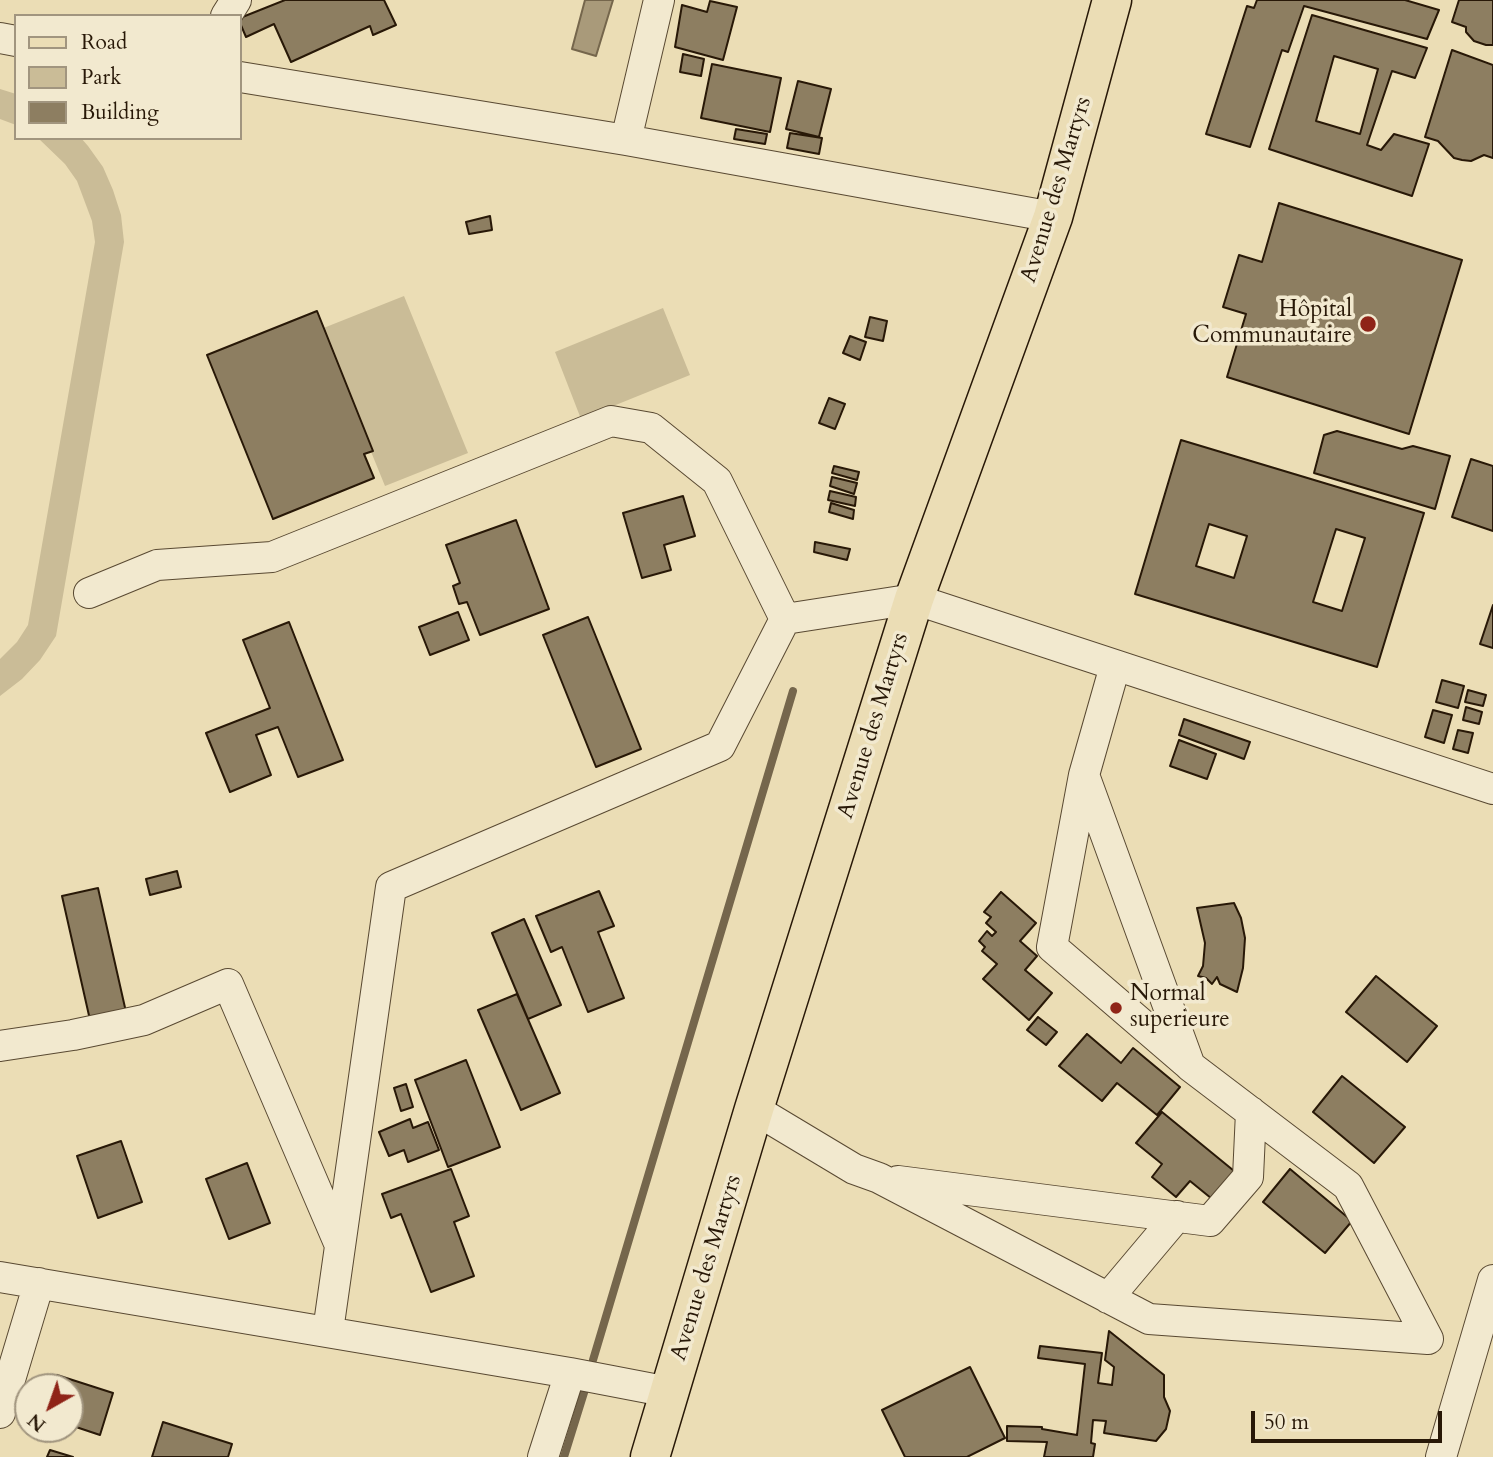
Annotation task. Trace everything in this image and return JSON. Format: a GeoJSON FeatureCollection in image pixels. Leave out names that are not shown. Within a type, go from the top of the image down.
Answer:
{"type":"FeatureCollection","features":[{"type":"Feature","properties":{"kind":"main road","name":"Avenue des Martyrs"},"geometry":{"type":"LineString","coordinates":[[649,1457],[754,1109],[914,599],[1053,217],[1112,0]]}},
{"type":"Feature","properties":{"kind":"street"},"geometry":{"type":"LineString","coordinates":[[626,140],[659,0]]}},
{"type":"Feature","properties":{"kind":"street"},"geometry":{"type":"LineString","coordinates":[[242,77],[626,140],[1053,217]]}},
{"type":"Feature","properties":{"kind":"street"},"geometry":{"type":"LineString","coordinates":[[89,593],[157,565],[272,557],[611,421],[651,428],[717,481],[785,619]]}},
{"type":"Feature","properties":{"kind":"street"},"geometry":{"type":"LineString","coordinates":[[785,619],[914,599],[1493,789]]}},
{"type":"Feature","properties":{"kind":"street"},"geometry":{"type":"LineString","coordinates":[[328,1331],[391,887],[720,746],[785,619]]}},
{"type":"Feature","properties":{"kind":"street"},"geometry":{"type":"LineString","coordinates":[[754,1109],[854,1169],[878,1178],[1149,1319],[1428,1339],[1348,1186],[1190,1066],[1052,947],[1084,775],[1115,666]]}},
{"type":"Feature","properties":{"kind":"street"},"geometry":{"type":"LineString","coordinates":[[1084,775],[1190,1066]]}},
{"type":"Feature","properties":{"kind":"street"},"geometry":{"type":"LineString","coordinates":[[0,1046],[73,1035],[144,1020],[228,984],[340,1243]]}},
{"type":"Feature","properties":{"kind":"street"},"geometry":{"type":"LineString","coordinates":[[878,1178],[1210,1221],[1248,1177],[1251,1112]]}},
{"type":"Feature","properties":{"kind":"street"},"geometry":{"type":"LineString","coordinates":[[1108,1298],[1177,1216]]}},
{"type":"Feature","properties":{"kind":"street"},"geometry":{"type":"LineString","coordinates":[[0,1277],[328,1331],[669,1392]]}},
{"type":"Feature","properties":{"kind":"street"},"geometry":{"type":"LineString","coordinates":[[1441,1457],[1493,1280]]}},
{"type":"Feature","properties":{"kind":"street"},"geometry":{"type":"LineString","coordinates":[[0,1413],[38,1283]]}},
{"type":"Feature","properties":{"kind":"street"},"geometry":{"type":"LineString","coordinates":[[542,1457],[569,1373]]}},
{"type":"Feature","properties":{"kind":"green space"},"geometry":{"type":"Polygon","coordinates":[[[0,89],[14,93],[14,124],[0,119],[0,89]]]}},
{"type":"Feature","properties":{"kind":"green space"},"geometry":{"type":"Polygon","coordinates":[[[40,140],[83,140],[88,146],[103,167],[113,190],[121,215],[124,242],[56,636],[40,660],[0,696],[0,659],[17,642],[28,625],[95,242],[92,221],[77,181],[65,164],[40,140]]]}},
{"type":"Feature","properties":{"kind":"green space"},"geometry":{"type":"Polygon","coordinates":[[[404,296],[468,453],[385,486],[321,329],[404,296]]]}},
{"type":"Feature","properties":{"kind":"green space"},"geometry":{"type":"Polygon","coordinates":[[[663,308],[690,375],[581,419],[555,352],[663,308]]]}},
{"type":"Feature","properties":{"kind":"shaded area"},"geometry":{"type":"Polygon","coordinates":[[[585,0],[613,0],[596,56],[572,49],[585,0]]]}},
{"type":"Feature","properties":{"kind":"building"},"geometry":{"type":"Polygon","coordinates":[[[285,0],[384,0],[396,25],[373,35],[370,26],[291,62],[274,24],[246,37],[242,17],[285,0]]]}},
{"type":"Feature","properties":{"kind":"building"},"geometry":{"type":"Polygon","coordinates":[[[1257,0],[1405,0],[1439,10],[1427,39],[1304,6],[1288,52],[1282,50],[1250,147],[1206,134],[1247,6],[1254,8],[1257,0]]]}},
{"type":"Feature","properties":{"kind":"building"},"geometry":{"type":"Polygon","coordinates":[[[1459,0],[1493,0],[1493,45],[1474,41],[1466,32],[1466,27],[1452,22],[1459,0]]]}},
{"type":"Feature","properties":{"kind":"building"},"geometry":{"type":"Polygon","coordinates":[[[710,1],[737,7],[723,60],[675,47],[682,5],[707,12],[710,1]]]}},
{"type":"Feature","properties":{"kind":"building"},"geometry":{"type":"Polygon","coordinates":[[[1312,15],[1427,48],[1415,78],[1392,71],[1367,145],[1381,150],[1394,134],[1429,144],[1412,196],[1269,149],[1312,15]],[[1334,56],[1316,121],[1360,134],[1378,69],[1334,56]]]}},
{"type":"Feature","properties":{"kind":"building"},"geometry":{"type":"Polygon","coordinates":[[[1452,50],[1493,65],[1493,158],[1484,155],[1471,161],[1454,158],[1438,141],[1425,137],[1452,50]]]}},
{"type":"Feature","properties":{"kind":"building"},"geometry":{"type":"Polygon","coordinates":[[[683,54],[704,59],[701,76],[680,72],[683,54]]]}},
{"type":"Feature","properties":{"kind":"building"},"geometry":{"type":"Polygon","coordinates":[[[712,64],[781,78],[770,132],[701,118],[712,64]]]}},
{"type":"Feature","properties":{"kind":"building"},"geometry":{"type":"Polygon","coordinates":[[[798,81],[831,89],[819,137],[786,129],[798,81]]]}},
{"type":"Feature","properties":{"kind":"building"},"geometry":{"type":"Polygon","coordinates":[[[736,129],[767,134],[765,144],[734,139],[736,129]]]}},
{"type":"Feature","properties":{"kind":"building"},"geometry":{"type":"Polygon","coordinates":[[[790,133],[822,138],[819,154],[787,148],[790,133]]]}},
{"type":"Feature","properties":{"kind":"building","name":"Hôpital Communautaire"},"geometry":{"type":"Polygon","coordinates":[[[1279,203],[1462,260],[1409,434],[1227,377],[1246,314],[1223,307],[1239,255],[1262,262],[1279,203]]]}},
{"type":"Feature","properties":{"kind":"building"},"geometry":{"type":"Polygon","coordinates":[[[490,216],[492,230],[469,234],[466,222],[490,216]]]}},
{"type":"Feature","properties":{"kind":"building"},"geometry":{"type":"Polygon","coordinates":[[[317,311],[373,451],[364,454],[374,478],[273,519],[207,355],[317,311]]]}},
{"type":"Feature","properties":{"kind":"building"},"geometry":{"type":"Polygon","coordinates":[[[870,317],[887,321],[883,341],[865,337],[870,317]]]}},
{"type":"Feature","properties":{"kind":"building"},"geometry":{"type":"Polygon","coordinates":[[[850,336],[866,342],[860,360],[843,353],[850,336]]]}},
{"type":"Feature","properties":{"kind":"building"},"geometry":{"type":"Polygon","coordinates":[[[829,398],[845,404],[835,429],[819,423],[829,398]]]}},
{"type":"Feature","properties":{"kind":"building"},"geometry":{"type":"Polygon","coordinates":[[[1337,431],[1402,449],[1413,446],[1450,456],[1435,509],[1314,473],[1324,435],[1337,431]]]}},
{"type":"Feature","properties":{"kind":"building"},"geometry":{"type":"Polygon","coordinates":[[[1181,440],[1424,513],[1377,667],[1135,594],[1181,440]],[[1209,524],[1196,566],[1234,578],[1247,536],[1209,524]],[[1336,529],[1313,602],[1342,611],[1365,538],[1336,529]]]}},
{"type":"Feature","properties":{"kind":"building"},"geometry":{"type":"Polygon","coordinates":[[[1471,459],[1493,466],[1493,531],[1452,517],[1471,459]]]}},
{"type":"Feature","properties":{"kind":"building"},"geometry":{"type":"Polygon","coordinates":[[[834,466],[859,472],[857,480],[832,473],[834,466]]]}},
{"type":"Feature","properties":{"kind":"building"},"geometry":{"type":"Polygon","coordinates":[[[832,477],[857,483],[854,494],[830,486],[832,477]]]}},
{"type":"Feature","properties":{"kind":"building"},"geometry":{"type":"Polygon","coordinates":[[[830,491],[856,497],[855,506],[828,500],[830,491]]]}},
{"type":"Feature","properties":{"kind":"building"},"geometry":{"type":"Polygon","coordinates":[[[683,496],[695,536],[664,545],[671,570],[642,578],[623,513],[683,496]]]}},
{"type":"Feature","properties":{"kind":"building"},"geometry":{"type":"Polygon","coordinates":[[[831,503],[854,510],[853,519],[829,512],[831,503]]]}},
{"type":"Feature","properties":{"kind":"building"},"geometry":{"type":"Polygon","coordinates":[[[516,520],[549,609],[480,635],[467,602],[459,604],[453,586],[460,583],[446,545],[516,520]]]}},
{"type":"Feature","properties":{"kind":"building"},"geometry":{"type":"Polygon","coordinates":[[[815,542],[850,549],[847,560],[814,552],[815,542]]]}},
{"type":"Feature","properties":{"kind":"building"},"geometry":{"type":"Polygon","coordinates":[[[1493,605],[1493,648],[1480,644],[1493,605]]]}},
{"type":"Feature","properties":{"kind":"building"},"geometry":{"type":"Polygon","coordinates":[[[458,612],[469,640],[430,655],[419,627],[458,612]]]}},
{"type":"Feature","properties":{"kind":"building"},"geometry":{"type":"Polygon","coordinates":[[[588,617],[641,749],[596,767],[543,635],[588,617]]]}},
{"type":"Feature","properties":{"kind":"building"},"geometry":{"type":"Polygon","coordinates":[[[289,622],[343,760],[298,777],[278,727],[256,735],[271,775],[230,792],[206,733],[270,708],[243,640],[289,622]]]}},
{"type":"Feature","properties":{"kind":"building"},"geometry":{"type":"Polygon","coordinates":[[[1442,680],[1464,686],[1458,708],[1436,702],[1442,680]]]}},
{"type":"Feature","properties":{"kind":"building"},"geometry":{"type":"Polygon","coordinates":[[[1468,690],[1486,695],[1483,706],[1465,702],[1468,690]]]}},
{"type":"Feature","properties":{"kind":"building"},"geometry":{"type":"Polygon","coordinates":[[[1466,707],[1482,712],[1479,724],[1463,720],[1466,707]]]}},
{"type":"Feature","properties":{"kind":"building"},"geometry":{"type":"Polygon","coordinates":[[[1433,710],[1452,715],[1444,743],[1425,737],[1433,710]]]}},
{"type":"Feature","properties":{"kind":"building"},"geometry":{"type":"Polygon","coordinates":[[[1184,719],[1250,742],[1244,759],[1179,735],[1184,719]]]}},
{"type":"Feature","properties":{"kind":"building"},"geometry":{"type":"Polygon","coordinates":[[[1458,730],[1473,733],[1468,753],[1453,749],[1458,730]]]}},
{"type":"Feature","properties":{"kind":"building"},"geometry":{"type":"Polygon","coordinates":[[[1179,740],[1216,754],[1207,779],[1170,766],[1179,740]]]}},
{"type":"Feature","properties":{"kind":"building"},"geometry":{"type":"Polygon","coordinates":[[[177,871],[181,887],[150,895],[146,879],[177,871]]]}},
{"type":"Feature","properties":{"kind":"building"},"geometry":{"type":"Polygon","coordinates":[[[98,888],[126,1012],[90,1020],[62,896],[98,888]]]}},
{"type":"Feature","properties":{"kind":"building"},"geometry":{"type":"Polygon","coordinates":[[[599,891],[614,926],[598,932],[624,998],[588,1012],[562,947],[551,952],[536,916],[599,891]]]}},
{"type":"Feature","properties":{"kind":"building"},"geometry":{"type":"Polygon","coordinates":[[[1001,892],[1036,923],[1020,941],[1037,956],[1025,970],[1052,993],[1029,1020],[983,979],[997,964],[982,951],[985,947],[979,941],[987,931],[992,936],[996,932],[986,923],[991,917],[984,912],[1001,892]]]}},
{"type":"Feature","properties":{"kind":"building"},"geometry":{"type":"Polygon","coordinates":[[[1234,903],[1241,918],[1245,938],[1243,968],[1237,992],[1220,984],[1217,977],[1212,984],[1206,978],[1198,976],[1203,966],[1205,943],[1197,908],[1234,903]]]}},
{"type":"Feature","properties":{"kind":"building"},"geometry":{"type":"Polygon","coordinates":[[[524,919],[561,1005],[528,1019],[492,933],[524,919]]]}},
{"type":"Feature","properties":{"kind":"building"},"geometry":{"type":"Polygon","coordinates":[[[1376,976],[1437,1026],[1407,1062],[1346,1012],[1376,976]]]}},
{"type":"Feature","properties":{"kind":"building"},"geometry":{"type":"Polygon","coordinates":[[[517,994],[560,1093],[521,1110],[478,1010],[517,994]]]}},
{"type":"Feature","properties":{"kind":"building"},"geometry":{"type":"Polygon","coordinates":[[[1038,1017],[1057,1032],[1046,1045],[1027,1030],[1038,1017]]]}},
{"type":"Feature","properties":{"kind":"building"},"geometry":{"type":"Polygon","coordinates":[[[1087,1034],[1121,1063],[1133,1048],[1180,1087],[1157,1115],[1117,1083],[1102,1101],[1059,1066],[1087,1034]]]}},
{"type":"Feature","properties":{"kind":"building"},"geometry":{"type":"Polygon","coordinates":[[[466,1060],[500,1147],[448,1167],[415,1080],[466,1060]]]}},
{"type":"Feature","properties":{"kind":"building"},"geometry":{"type":"Polygon","coordinates":[[[1342,1076],[1405,1127],[1374,1163],[1313,1112],[1342,1076]]]}},
{"type":"Feature","properties":{"kind":"building"},"geometry":{"type":"Polygon","coordinates":[[[406,1084],[413,1107],[401,1111],[394,1088],[406,1084]]]}},
{"type":"Feature","properties":{"kind":"building"},"geometry":{"type":"Polygon","coordinates":[[[1162,1112],[1239,1175],[1217,1203],[1190,1181],[1176,1197],[1152,1177],[1162,1164],[1136,1143],[1162,1112]]]}},
{"type":"Feature","properties":{"kind":"building"},"geometry":{"type":"Polygon","coordinates":[[[410,1119],[413,1128],[428,1122],[439,1150],[408,1162],[404,1150],[389,1156],[379,1132],[410,1119]]]}},
{"type":"Feature","properties":{"kind":"building"},"geometry":{"type":"Polygon","coordinates":[[[121,1141],[142,1202],[98,1218],[77,1156],[121,1141]]]}},
{"type":"Feature","properties":{"kind":"building"},"geometry":{"type":"Polygon","coordinates":[[[247,1163],[270,1223],[229,1239],[206,1179],[247,1163]]]}},
{"type":"Feature","properties":{"kind":"building"},"geometry":{"type":"Polygon","coordinates":[[[451,1169],[469,1216],[454,1222],[474,1276],[431,1292],[401,1214],[391,1218],[382,1194],[451,1169]]]}},
{"type":"Feature","properties":{"kind":"building"},"geometry":{"type":"Polygon","coordinates":[[[1290,1169],[1352,1221],[1325,1253],[1263,1202],[1290,1169]]]}},
{"type":"Feature","properties":{"kind":"building"},"geometry":{"type":"Polygon","coordinates":[[[1109,1331],[1164,1375],[1164,1397],[1170,1411],[1166,1429],[1156,1441],[1104,1433],[1106,1421],[1093,1420],[1093,1457],[1044,1457],[1047,1442],[1007,1441],[1007,1426],[1042,1427],[1077,1435],[1085,1364],[1038,1358],[1040,1346],[1102,1353],[1098,1383],[1112,1385],[1114,1367],[1105,1360],[1109,1331]]]}},
{"type":"Feature","properties":{"kind":"building"},"geometry":{"type":"Polygon","coordinates":[[[970,1367],[1005,1438],[967,1457],[905,1457],[882,1410],[970,1367]]]}},
{"type":"Feature","properties":{"kind":"building"},"geometry":{"type":"Polygon","coordinates":[[[84,1384],[113,1393],[100,1435],[84,1430],[84,1384]]]}},
{"type":"Feature","properties":{"kind":"building"},"geometry":{"type":"Polygon","coordinates":[[[163,1422],[232,1444],[228,1457],[152,1457],[163,1422]]]}},
{"type":"Feature","properties":{"kind":"building"},"geometry":{"type":"Polygon","coordinates":[[[50,1450],[73,1457],[47,1457],[50,1450]]]}},
{"type":"Feature","properties":{"kind":"waterway"},"geometry":{"type":"LineString","coordinates":[[593,1360],[793,691]]}},
{"type":"Feature","properties":{"kind":"waterway"},"geometry":{"type":"LineString","coordinates":[[564,1457],[587,1383]]}},
{"type":"Feature","properties":{"kind":"place","name":"Hôpital Communautaire"},"geometry":{"type":"Point","coordinates":[1368,324]}},
{"type":"Feature","properties":{"kind":"place","name":"Normal superieure"},"geometry":{"type":"Point","coordinates":[1116,1008]}}]}
